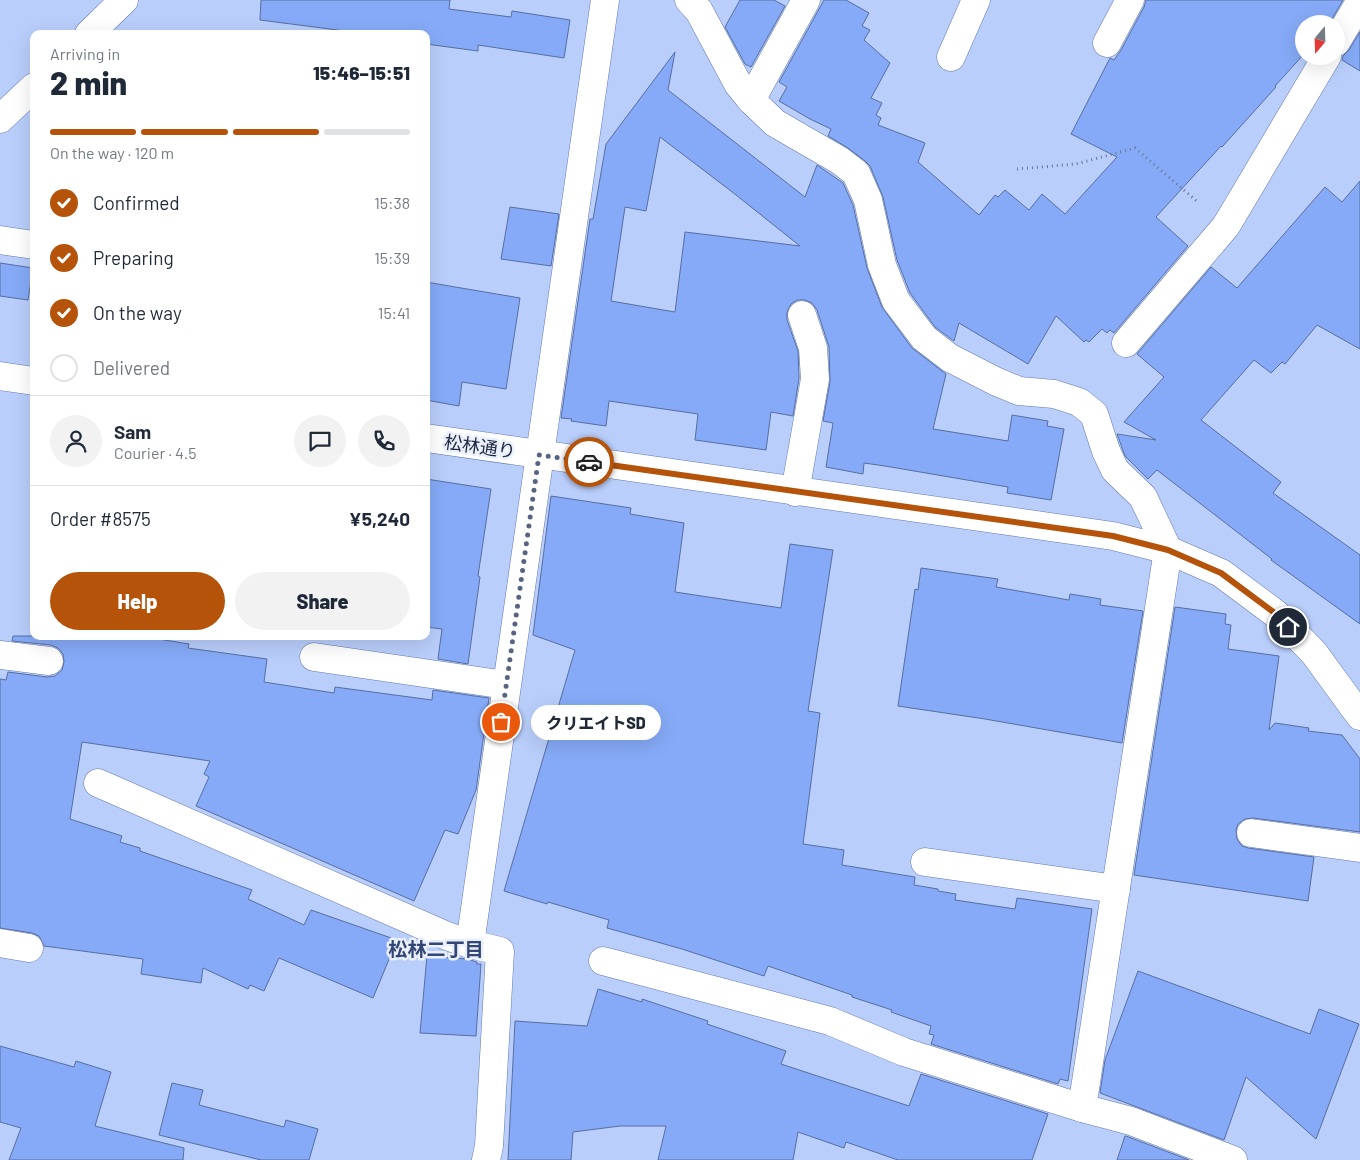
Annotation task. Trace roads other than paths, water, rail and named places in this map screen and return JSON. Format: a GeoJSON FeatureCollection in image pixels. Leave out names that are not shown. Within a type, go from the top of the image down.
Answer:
{"type":"FeatureCollection","features":[{"type":"Feature","properties":{"kind":"street"},"geometry":{"type":"LineString","coordinates":[[93,30],[124,0]]}},
{"type":"Feature","properties":{"kind":"street"},"geometry":{"type":"LineString","coordinates":[[470,944],[604,0]]}},
{"type":"Feature","properties":{"kind":"street"},"geometry":{"type":"LineString","coordinates":[[689,0],[699,11],[738,84],[751,100],[775,123],[839,160],[856,173],[868,200],[882,265],[896,301],[924,338],[950,358],[995,381],[1019,391],[1054,394],[1079,402],[1094,414],[1106,451],[1115,470],[1143,497],[1168,550],[1082,1108]]}},
{"type":"Feature","properties":{"kind":"street"},"geometry":{"type":"LineString","coordinates":[[751,100],[806,0]]}},
{"type":"Feature","properties":{"kind":"street"},"geometry":{"type":"LineString","coordinates":[[951,57],[976,0]]}},
{"type":"Feature","properties":{"kind":"street"},"geometry":{"type":"LineString","coordinates":[[1107,43],[1130,0]]}},
{"type":"Feature","properties":{"kind":"street"},"geometry":{"type":"LineString","coordinates":[[1345,27],[1360,2]]}},
{"type":"Feature","properties":{"kind":"street"},"geometry":{"type":"LineString","coordinates":[[1126,343],[1226,226],[1323,65]]}},
{"type":"Feature","properties":{"kind":"street"},"geometry":{"type":"LineString","coordinates":[[0,119],[30,91]]}},
{"type":"Feature","properties":{"kind":"street"},"geometry":{"type":"LineString","coordinates":[[0,240],[30,244]]}},
{"type":"Feature","properties":{"kind":"street"},"geometry":{"type":"LineString","coordinates":[[795,492],[815,379],[813,348],[802,315]]}},
{"type":"Feature","properties":{"kind":"street"},"geometry":{"type":"LineString","coordinates":[[0,376],[30,380]]}},
{"type":"Feature","properties":{"kind":"street","name":"松林通り"},"geometry":{"type":"LineString","coordinates":[[430,439],[1113,536],[1168,550],[1221,573],[1276,614],[1314,653],[1360,716]]}},
{"type":"Feature","properties":{"kind":"street"},"geometry":{"type":"LineString","coordinates":[[0,655],[50,661]]}},
{"type":"Feature","properties":{"kind":"street"},"geometry":{"type":"LineString","coordinates":[[314,657],[506,685]]}},
{"type":"Feature","properties":{"kind":"street"},"geometry":{"type":"LineString","coordinates":[[98,782],[438,932],[470,944],[500,951],[489,1146],[486,1160]]}},
{"type":"Feature","properties":{"kind":"street"},"geometry":{"type":"LineString","coordinates":[[1251,833],[1360,848]]}},
{"type":"Feature","properties":{"kind":"street"},"geometry":{"type":"LineString","coordinates":[[925,862],[1116,890]]}},
{"type":"Feature","properties":{"kind":"street"},"geometry":{"type":"LineString","coordinates":[[0,943],[29,948]]}},
{"type":"Feature","properties":{"kind":"street"},"geometry":{"type":"LineString","coordinates":[[603,961],[830,1021],[904,1052],[1131,1122],[1233,1160]]}},
{"type":"Feature","properties":{"kind":"place","name":"クリエイトSD"},"geometry":{"type":"Point","coordinates":[501,722]}},
{"type":"Feature","properties":{"kind":"district","name":"松林二丁目"},"geometry":{"type":"Point","coordinates":[436,948]}}]}
